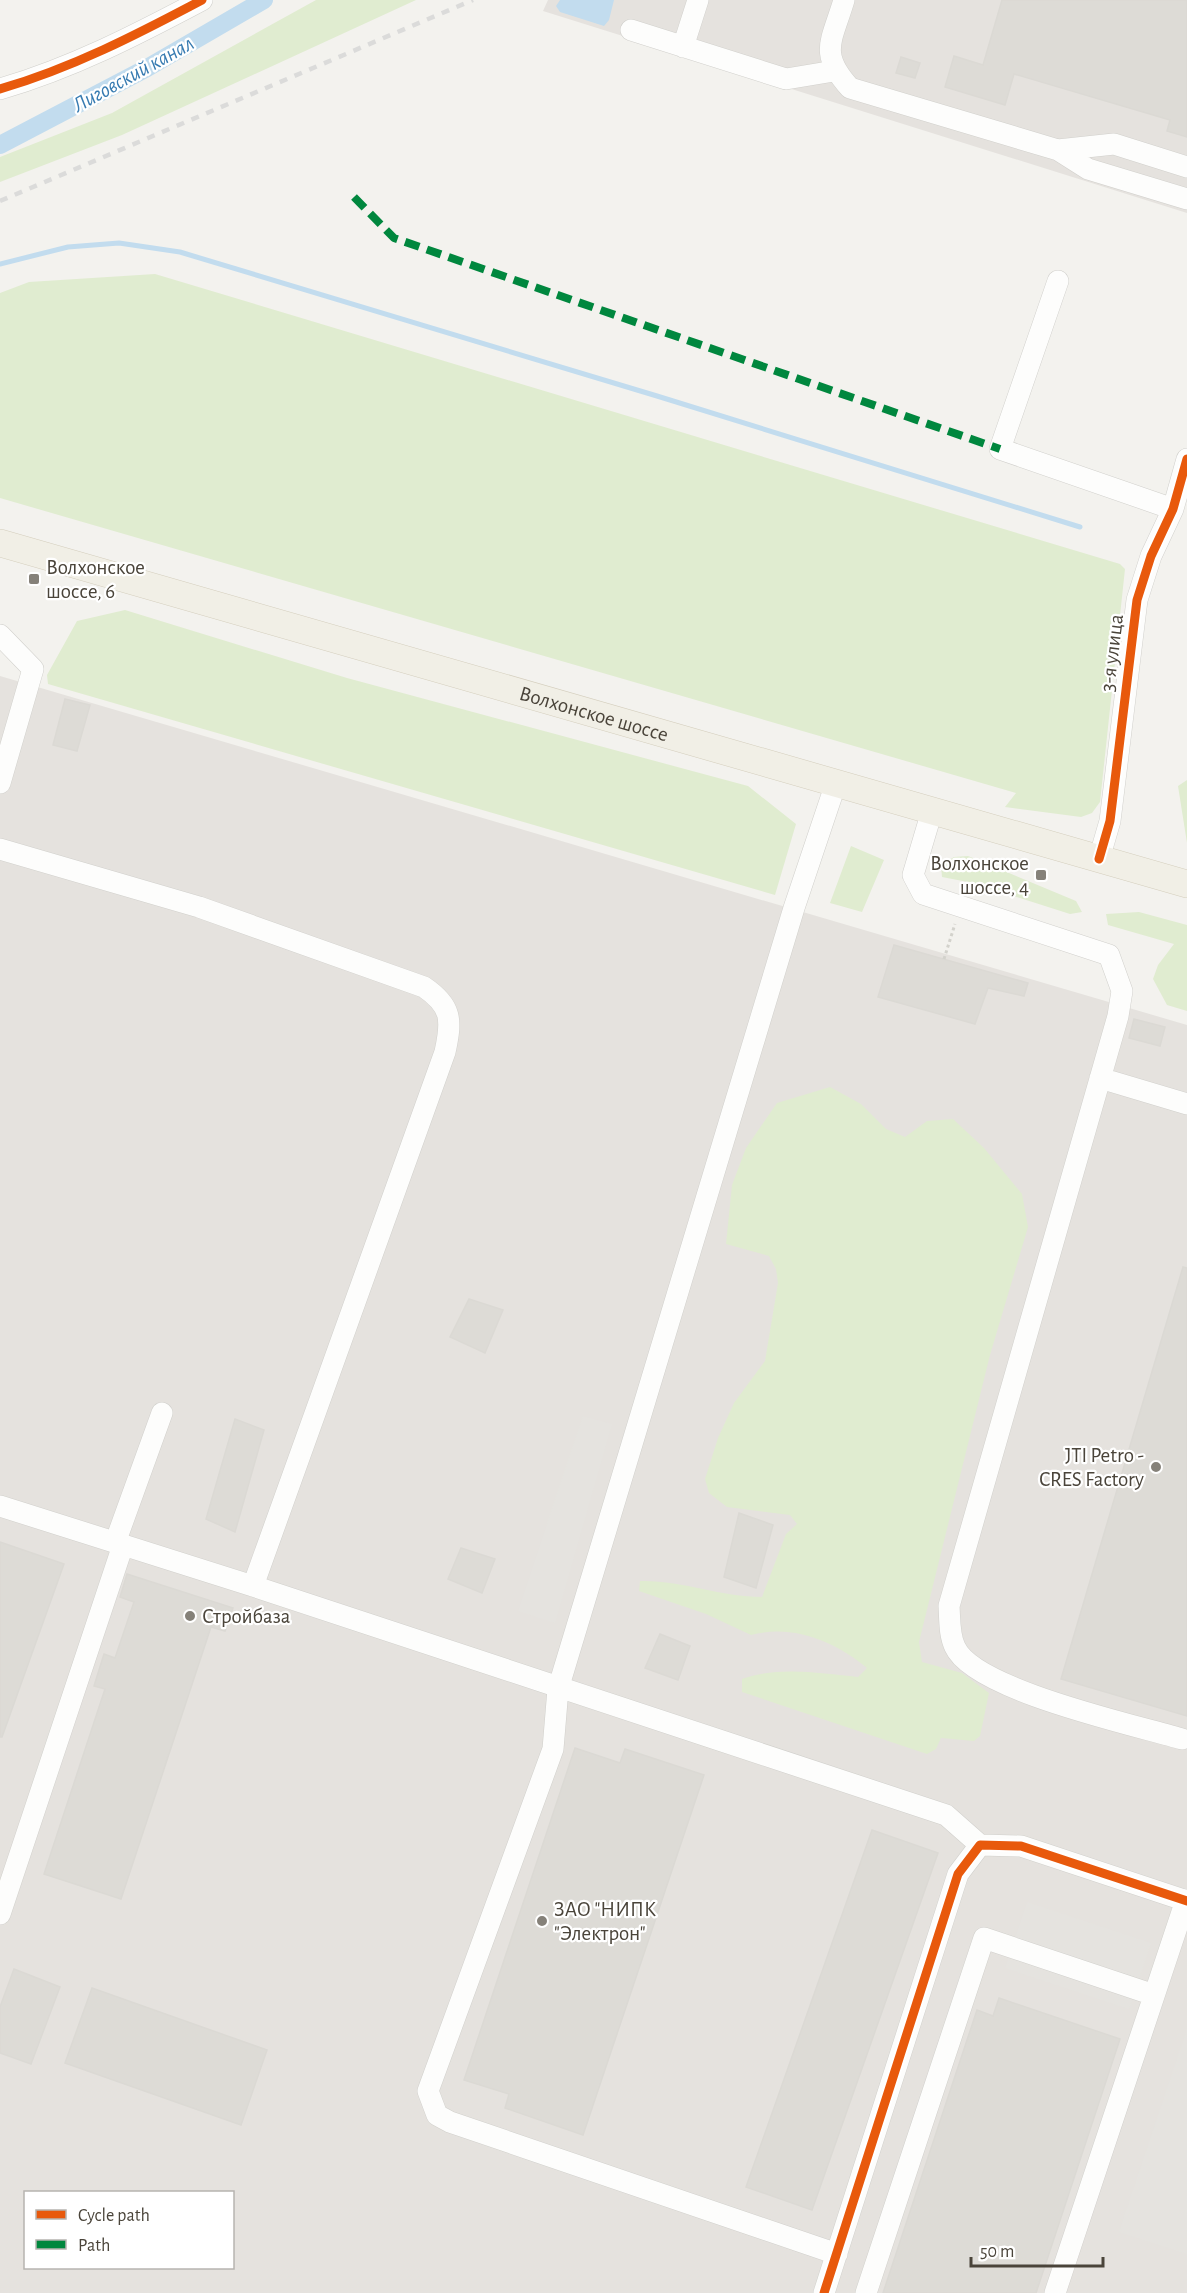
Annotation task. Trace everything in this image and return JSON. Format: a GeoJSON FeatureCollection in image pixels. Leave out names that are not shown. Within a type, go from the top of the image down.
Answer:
{"type":"FeatureCollection","features":[{"type":"Feature","properties":{"kind":"main road","name":"Волхонское шоссе"},"geometry":{"type":"LineString","coordinates":[[0,543],[1187,884]]}},
{"type":"Feature","properties":{"kind":"street"},"geometry":{"type":"LineString","coordinates":[[0,89],[46,75],[121,44],[202,0]]}},
{"type":"Feature","properties":{"kind":"street"},"geometry":{"type":"LineString","coordinates":[[683,46],[698,0]]}},
{"type":"Feature","properties":{"kind":"street"},"geometry":{"type":"LineString","coordinates":[[844,0],[829,50],[834,71],[850,88],[1058,150],[1088,170],[1187,199]]}},
{"type":"Feature","properties":{"kind":"street"},"geometry":{"type":"LineString","coordinates":[[631,30],[786,79],[834,71]]}},
{"type":"Feature","properties":{"kind":"street"},"geometry":{"type":"LineString","coordinates":[[1058,150],[1114,144],[1187,167]]}},
{"type":"Feature","properties":{"kind":"street"},"geometry":{"type":"LineString","coordinates":[[1058,281],[1000,449],[1173,509]]}},
{"type":"Feature","properties":{"kind":"street","name":"3-я улица"},"geometry":{"type":"LineString","coordinates":[[1099,859],[1110,820],[1137,600],[1151,556],[1173,509],[1187,459]]}},
{"type":"Feature","properties":{"kind":"street"},"geometry":{"type":"LineString","coordinates":[[0,635],[33,669],[0,783]]}},
{"type":"Feature","properties":{"kind":"street"},"geometry":{"type":"LineString","coordinates":[[836,783],[784,942],[558,1689],[553,1749],[428,2091],[437,2115],[450,2122],[837,2254]]}},
{"type":"Feature","properties":{"kind":"street"},"geometry":{"type":"LineString","coordinates":[[932,811],[913,875],[923,894],[1109,955],[1122,991],[1118,1016],[949,1606],[950,1628],[955,1648],[969,1666],[1024,1693],[1182,1739]]}},
{"type":"Feature","properties":{"kind":"street"},"geometry":{"type":"LineString","coordinates":[[0,849],[199,907],[424,987],[439,997],[447,1010],[451,1028],[445,1052],[253,1586]]}},
{"type":"Feature","properties":{"kind":"street"},"geometry":{"type":"LineString","coordinates":[[1100,1078],[1187,1104]]}},
{"type":"Feature","properties":{"kind":"street"},"geometry":{"type":"LineString","coordinates":[[1,1904],[162,1413]]}},
{"type":"Feature","properties":{"kind":"street"},"geometry":{"type":"LineString","coordinates":[[0,1506],[253,1586],[558,1689],[946,1815],[980,1845],[1020,1846],[1186,1900],[1055,2293]]}},
{"type":"Feature","properties":{"kind":"street"},"geometry":{"type":"LineString","coordinates":[[825,2293],[958,1874],[980,1845]]}},
{"type":"Feature","properties":{"kind":"street"},"geometry":{"type":"LineString","coordinates":[[866,2293],[984,1938],[1154,1995]]}},
{"type":"Feature","properties":{"kind":"shaded area"},"geometry":{"type":"Polygon","coordinates":[[[548,0],[1187,0],[1187,213],[543,11],[548,0]]]}},
{"type":"Feature","properties":{"kind":"shaded area"},"geometry":{"type":"Polygon","coordinates":[[[0,676],[1187,1025],[1187,2293],[0,2293],[0,676]]]}},
{"type":"Feature","properties":{"kind":"shaded area"},"geometry":{"type":"Polygon","coordinates":[[[583,1416],[612,1424],[555,1623],[518,1611],[583,1416]]]}},
{"type":"Feature","properties":{"kind":"shaded area"},"geometry":{"type":"Polygon","coordinates":[[[1027,1902],[1151,1943],[1129,2009],[1005,1968],[1027,1902]]]}},
{"type":"Feature","properties":{"kind":"shaded area"},"geometry":{"type":"Polygon","coordinates":[[[1187,2029],[1187,2254],[1119,2232],[1187,2029]]]}},
{"type":"Feature","properties":{"kind":"green space"},"geometry":{"type":"Polygon","coordinates":[[[316,0],[416,0],[122,135],[0,182],[0,157],[112,113],[316,0]]]}},
{"type":"Feature","properties":{"kind":"green space"},"geometry":{"type":"Polygon","coordinates":[[[155,274],[1120,564],[1125,569],[1100,802],[1092,813],[1081,817],[1005,807],[1016,793],[0,498],[0,293],[29,282],[155,274]]]}},
{"type":"Feature","properties":{"kind":"green space"},"geometry":{"type":"Polygon","coordinates":[[[125,610],[347,678],[748,786],[796,824],[775,895],[48,684],[47,675],[77,621],[125,610]]]}},
{"type":"Feature","properties":{"kind":"green space"},"geometry":{"type":"Polygon","coordinates":[[[1187,780],[1187,843],[1178,786],[1187,780]]]}},
{"type":"Feature","properties":{"kind":"green space"},"geometry":{"type":"Polygon","coordinates":[[[851,846],[884,860],[862,912],[830,903],[851,846]]]}},
{"type":"Feature","properties":{"kind":"green space"},"geometry":{"type":"Polygon","coordinates":[[[968,856],[1076,901],[1082,912],[1070,914],[973,883],[942,877],[941,865],[954,857],[968,856]]]}},
{"type":"Feature","properties":{"kind":"green space"},"geometry":{"type":"Polygon","coordinates":[[[1139,912],[1187,925],[1187,1011],[1167,1005],[1153,979],[1158,965],[1174,944],[1108,925],[1106,914],[1139,912]]]}},
{"type":"Feature","properties":{"kind":"green space"},"geometry":{"type":"Polygon","coordinates":[[[830,1087],[861,1104],[886,1129],[905,1137],[927,1121],[953,1119],[984,1148],[1022,1194],[1028,1227],[990,1355],[919,1642],[922,1662],[962,1673],[989,1693],[980,1736],[974,1741],[941,1738],[936,1749],[927,1754],[742,1692],[742,1679],[770,1673],[799,1672],[858,1677],[867,1668],[841,1650],[797,1633],[767,1632],[751,1635],[706,1614],[639,1591],[640,1581],[656,1581],[762,1597],[786,1534],[797,1524],[790,1515],[727,1507],[709,1493],[705,1479],[718,1438],[734,1403],[765,1361],[778,1283],[776,1269],[769,1256],[726,1244],[732,1185],[746,1148],[777,1103],[830,1087]]]}},
{"type":"Feature","properties":{"kind":"water"},"geometry":{"type":"Polygon","coordinates":[[[560,0],[614,0],[609,20],[604,26],[560,12],[556,6],[560,0]]]}},
{"type":"Feature","properties":{"kind":"building"},"geometry":{"type":"Polygon","coordinates":[[[1002,0],[1187,0],[1187,137],[1167,131],[1170,120],[1014,74],[1005,105],[945,87],[954,56],[983,65],[1002,0]]]}},
{"type":"Feature","properties":{"kind":"building"},"geometry":{"type":"Polygon","coordinates":[[[901,57],[920,63],[915,78],[896,73],[901,57]]]}},
{"type":"Feature","properties":{"kind":"building"},"geometry":{"type":"Polygon","coordinates":[[[65,699],[90,705],[77,751],[53,745],[65,699]]]}},
{"type":"Feature","properties":{"kind":"building"},"geometry":{"type":"Polygon","coordinates":[[[894,945],[1028,983],[1024,996],[988,988],[975,1024],[878,997],[894,945]]]}},
{"type":"Feature","properties":{"kind":"building"},"geometry":{"type":"Polygon","coordinates":[[[1134,1019],[1165,1027],[1160,1046],[1129,1038],[1134,1019]]]}},
{"type":"Feature","properties":{"kind":"building","name":"JTI Petro - CRES Factory"},"geometry":{"type":"Polygon","coordinates":[[[1183,1267],[1187,1268],[1187,1716],[1061,1679],[1183,1267]]]}},
{"type":"Feature","properties":{"kind":"building"},"geometry":{"type":"Polygon","coordinates":[[[469,1299],[503,1310],[485,1353],[450,1337],[469,1299]]]}},
{"type":"Feature","properties":{"kind":"building"},"geometry":{"type":"Polygon","coordinates":[[[235,1419],[264,1430],[235,1532],[206,1519],[235,1419]]]}},
{"type":"Feature","properties":{"kind":"building"},"geometry":{"type":"Polygon","coordinates":[[[739,1513],[773,1525],[756,1588],[724,1577],[739,1513]]]}},
{"type":"Feature","properties":{"kind":"building"},"geometry":{"type":"Polygon","coordinates":[[[0,1542],[64,1564],[2,1737],[0,1737],[0,1542]]]}},
{"type":"Feature","properties":{"kind":"building"},"geometry":{"type":"Polygon","coordinates":[[[461,1548],[495,1559],[482,1593],[448,1579],[461,1548]]]}},
{"type":"Feature","properties":{"kind":"building"},"geometry":{"type":"Polygon","coordinates":[[[127,1574],[233,1608],[225,1631],[211,1627],[121,1899],[44,1874],[105,1689],[94,1686],[104,1654],[115,1658],[134,1602],[120,1597],[127,1574]]]}},
{"type":"Feature","properties":{"kind":"building"},"geometry":{"type":"Polygon","coordinates":[[[660,1634],[690,1646],[678,1680],[645,1668],[660,1634]]]}},
{"type":"Feature","properties":{"kind":"building"},"geometry":{"type":"Polygon","coordinates":[[[575,1748],[620,1763],[625,1749],[704,1775],[583,2135],[505,2108],[509,2094],[464,2080],[575,1748]]]}},
{"type":"Feature","properties":{"kind":"building"},"geometry":{"type":"Polygon","coordinates":[[[872,1830],[938,1853],[812,2210],[746,2187],[872,1830]]]}},
{"type":"Feature","properties":{"kind":"building"},"geometry":{"type":"Polygon","coordinates":[[[14,1969],[60,1987],[31,2064],[0,2053],[0,2007],[14,1969]]]}},
{"type":"Feature","properties":{"kind":"building"},"geometry":{"type":"Polygon","coordinates":[[[92,1988],[267,2050],[241,2125],[65,2063],[92,1988]]]}},
{"type":"Feature","properties":{"kind":"building"},"geometry":{"type":"Polygon","coordinates":[[[999,1998],[1120,2039],[1036,2293],[883,2293],[977,2010],[993,2016],[999,1998]]]}},
{"type":"Feature","properties":{"kind":"waterway","name":"Лиговский канал"},"geometry":{"type":"LineString","coordinates":[[0,145],[147,68],[264,0]]}},
{"type":"Feature","properties":{"kind":"waterway"},"geometry":{"type":"LineString","coordinates":[[0,264],[68,247],[119,243],[180,252],[1080,527]]}},
{"type":"Feature","properties":{"kind":"railway"},"geometry":{"type":"LineString","coordinates":[[0,201],[473,0]]}},
{"type":"Feature","properties":{"kind":"marked path"},"geometry":{"type":"LineString","coordinates":[[354,197],[394,238],[1000,449]]}},
{"type":"Feature","properties":{"kind":"cycle path"},"geometry":{"type":"LineString","coordinates":[[0,89],[78,61],[202,0]]}},
{"type":"Feature","properties":{"kind":"cycle path"},"geometry":{"type":"LineString","coordinates":[[1099,859],[1110,821],[1137,600],[1151,556],[1173,509],[1187,459]]}},
{"type":"Feature","properties":{"kind":"cycle path"},"geometry":{"type":"LineString","coordinates":[[824,2293],[958,1874],[980,1845],[1021,1846],[1187,1901]]}},
{"type":"Feature","properties":{"kind":"place","name":"Волхонское шоссе, 6"},"geometry":{"type":"Point","coordinates":[34,579]}},
{"type":"Feature","properties":{"kind":"place","name":"Волхонское шоссе, 4"},"geometry":{"type":"Point","coordinates":[1041,875]}},
{"type":"Feature","properties":{"kind":"place","name":"JTI Petro - CRES Factory"},"geometry":{"type":"Point","coordinates":[1156,1467]}},
{"type":"Feature","properties":{"kind":"place","name":"Стройбаза"},"geometry":{"type":"Point","coordinates":[190,1616]}},
{"type":"Feature","properties":{"kind":"place","name":"ЗАО \"НИПК \"Электрон\""},"geometry":{"type":"Point","coordinates":[542,1921]}}]}
